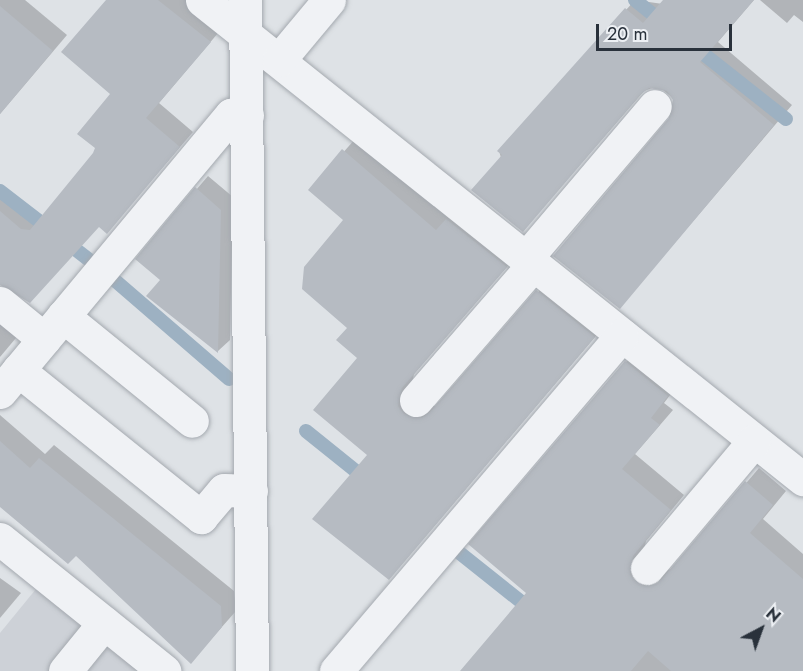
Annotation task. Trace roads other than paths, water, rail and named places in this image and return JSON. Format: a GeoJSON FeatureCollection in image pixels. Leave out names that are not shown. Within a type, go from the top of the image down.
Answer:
{"type":"FeatureCollection","features":[{"type":"Feature","properties":{"kind":"street"},"geometry":{"type":"LineString","coordinates":[[202,0],[803,479]]}},
{"type":"Feature","properties":{"kind":"street"},"geometry":{"type":"LineString","coordinates":[[246,0],[252,671]]}},
{"type":"Feature","properties":{"kind":"street"},"geometry":{"type":"LineString","coordinates":[[279,60],[329,0]]}},
{"type":"Feature","properties":{"kind":"street"},"geometry":{"type":"LineString","coordinates":[[416,399],[655,106]]}},
{"type":"Feature","properties":{"kind":"street"},"geometry":{"type":"LineString","coordinates":[[247,115],[231,115],[9,381],[201,517],[224,490],[251,491]]}},
{"type":"Feature","properties":{"kind":"street"},"geometry":{"type":"LineString","coordinates":[[0,303],[54,327],[192,421]]}},
{"type":"Feature","properties":{"kind":"street"},"geometry":{"type":"LineString","coordinates":[[336,671],[622,335]]}},
{"type":"Feature","properties":{"kind":"street"},"geometry":{"type":"LineString","coordinates":[[647,568],[754,441]]}},
{"type":"Feature","properties":{"kind":"street"},"geometry":{"type":"LineString","coordinates":[[0,539],[164,671]]}},
{"type":"Feature","properties":{"kind":"street"},"geometry":{"type":"LineString","coordinates":[[65,671],[104,623]]}},
{"type":"Feature","properties":{"kind":"waterway"},"geometry":{"type":"LineString","coordinates":[[635,0],[666,25]]}},
{"type":"Feature","properties":{"kind":"waterway"},"geometry":{"type":"LineString","coordinates":[[691,44],[786,119]]}},
{"type":"Feature","properties":{"kind":"waterway"},"geometry":{"type":"LineString","coordinates":[[0,191],[88,259]]}},
{"type":"Feature","properties":{"kind":"waterway"},"geometry":{"type":"LineString","coordinates":[[111,277],[229,379]]}},
{"type":"Feature","properties":{"kind":"waterway"},"geometry":{"type":"LineString","coordinates":[[306,431],[367,480]]}},
{"type":"Feature","properties":{"kind":"waterway"},"geometry":{"type":"LineString","coordinates":[[456,550],[534,612]]}}]}
